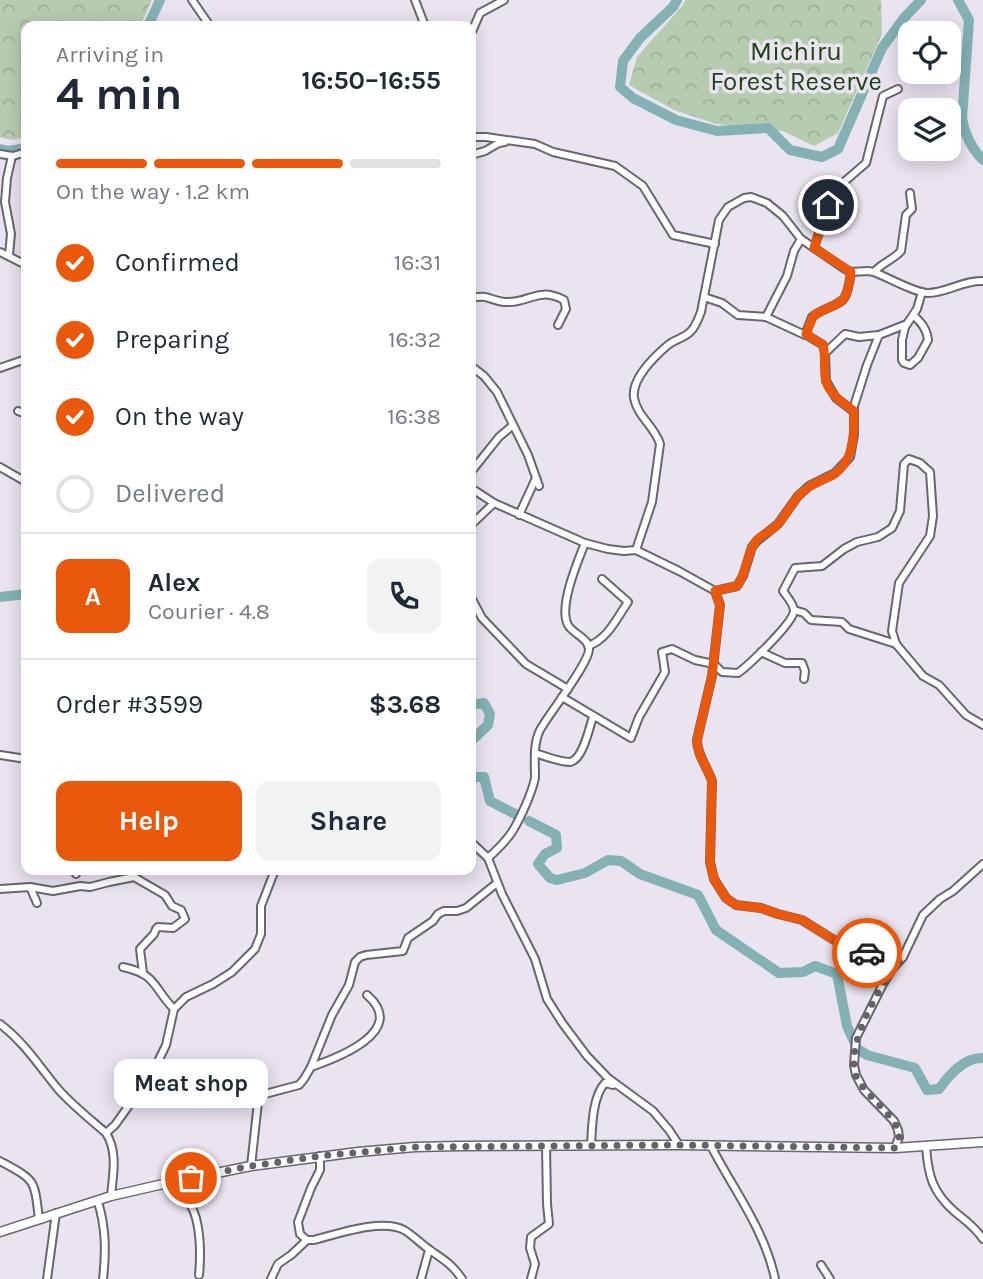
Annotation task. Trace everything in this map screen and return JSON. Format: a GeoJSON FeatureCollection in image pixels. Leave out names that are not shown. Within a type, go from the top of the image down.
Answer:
{"type":"FeatureCollection","features":[{"type":"Feature","properties":{"kind":"main road"},"geometry":{"type":"LineString","coordinates":[[0,1232],[111,1196],[172,1182],[320,1156],[415,1147],[679,1145],[895,1148],[983,1142]]}},
{"type":"Feature","properties":{"kind":"street"},"geometry":{"type":"LineString","coordinates":[[191,0],[206,21]]}},
{"type":"Feature","properties":{"kind":"street"},"geometry":{"type":"LineString","coordinates":[[415,0],[423,21]]}},
{"type":"Feature","properties":{"kind":"street"},"geometry":{"type":"LineString","coordinates":[[476,22],[480,13],[504,0]]}},
{"type":"Feature","properties":{"kind":"street"},"geometry":{"type":"LineString","coordinates":[[814,248],[828,205],[844,182],[866,163],[883,96],[898,89]]}},
{"type":"Feature","properties":{"kind":"street"},"geometry":{"type":"LineString","coordinates":[[476,137],[541,146],[553,152],[615,166],[643,186],[673,235],[715,244]]}},
{"type":"Feature","properties":{"kind":"street"},"geometry":{"type":"LineString","coordinates":[[476,154],[499,143],[513,141]]}},
{"type":"Feature","properties":{"kind":"street"},"geometry":{"type":"LineString","coordinates":[[0,154],[12,156],[21,153]]}},
{"type":"Feature","properties":{"kind":"street"},"geometry":{"type":"LineString","coordinates":[[9,255],[11,234],[5,202],[12,156]]}},
{"type":"Feature","properties":{"kind":"street"},"geometry":{"type":"LineString","coordinates":[[874,272],[901,251],[906,215],[912,209],[910,193]]}},
{"type":"Feature","properties":{"kind":"street"},"geometry":{"type":"LineString","coordinates":[[636,550],[652,502],[660,444],[638,410],[633,393],[635,384],[638,377],[669,344],[692,330],[701,312],[719,220],[728,207],[744,198],[759,199],[783,216],[801,239],[851,272],[874,272],[922,292],[940,291],[970,281],[983,281]]}},
{"type":"Feature","properties":{"kind":"street"},"geometry":{"type":"LineString","coordinates":[[766,317],[787,276],[794,251],[801,239]]}},
{"type":"Feature","properties":{"kind":"street"},"geometry":{"type":"LineString","coordinates":[[0,252],[21,262]]}},
{"type":"Feature","properties":{"kind":"street"},"geometry":{"type":"LineString","coordinates":[[806,334],[816,314],[844,300],[851,272]]}},
{"type":"Feature","properties":{"kind":"street"},"geometry":{"type":"LineString","coordinates":[[913,315],[925,328],[928,340],[918,358],[910,365],[902,360],[903,332],[907,324],[913,315],[917,309],[922,292]]}},
{"type":"Feature","properties":{"kind":"street"},"geometry":{"type":"LineString","coordinates":[[476,297],[505,302],[527,299],[536,294],[552,294],[564,300],[566,309],[558,325]]}},
{"type":"Feature","properties":{"kind":"street"},"geometry":{"type":"LineString","coordinates":[[704,297],[722,303],[738,315],[766,317],[806,334],[823,345],[826,381],[836,398],[854,411]]}},
{"type":"Feature","properties":{"kind":"street"},"geometry":{"type":"LineString","coordinates":[[825,354],[845,334],[859,337],[879,335],[907,324]]}},
{"type":"Feature","properties":{"kind":"street"},"geometry":{"type":"LineString","coordinates":[[476,491],[519,515],[585,543],[608,549],[636,550],[715,591],[737,586],[752,547],[757,541],[778,524],[798,496],[809,486],[835,473],[850,457],[854,435],[853,405],[879,335]]}},
{"type":"Feature","properties":{"kind":"street"},"geometry":{"type":"LineString","coordinates":[[0,368],[21,361]]}},
{"type":"Feature","properties":{"kind":"street"},"geometry":{"type":"LineString","coordinates":[[476,370],[497,392],[523,444],[539,486]]}},
{"type":"Feature","properties":{"kind":"street"},"geometry":{"type":"LineString","coordinates":[[476,466],[499,437],[512,426]]}},
{"type":"Feature","properties":{"kind":"street"},"geometry":{"type":"LineString","coordinates":[[562,697],[632,738],[639,717],[665,672],[662,652],[672,649],[695,660],[713,664],[722,672],[738,673],[750,665],[787,624],[794,611],[783,591],[794,568],[822,566],[850,545],[878,537],[892,528],[900,511],[904,464],[909,459],[920,463],[930,472],[933,516],[930,536],[899,583],[892,631],[896,644],[923,676],[939,685],[966,715],[983,725]]}},
{"type":"Feature","properties":{"kind":"street"},"geometry":{"type":"LineString","coordinates":[[0,467],[21,479]]}},
{"type":"Feature","properties":{"kind":"street"},"geometry":{"type":"LineString","coordinates":[[519,515],[536,478]]}},
{"type":"Feature","properties":{"kind":"street"},"geometry":{"type":"LineString","coordinates":[[476,520],[494,503]]}},
{"type":"Feature","properties":{"kind":"street"},"geometry":{"type":"LineString","coordinates":[[488,858],[516,828],[535,780],[535,753],[539,732],[589,652],[588,646],[568,626],[565,609],[585,543]]}},
{"type":"Feature","properties":{"kind":"street"},"geometry":{"type":"LineString","coordinates":[[588,646],[598,643],[628,602],[602,579]]}},
{"type":"Feature","properties":{"kind":"street"},"geometry":{"type":"LineString","coordinates":[[715,591],[720,605],[712,676],[697,740],[697,748],[712,781],[710,862],[714,879],[726,898],[736,905],[761,908],[802,920],[834,940],[867,954],[903,957]]}},
{"type":"Feature","properties":{"kind":"street"},"geometry":{"type":"LineString","coordinates":[[476,607],[482,618],[526,664],[568,689]]}},
{"type":"Feature","properties":{"kind":"street"},"geometry":{"type":"LineString","coordinates":[[794,611],[804,613],[811,620],[842,622],[849,629],[896,644]]}},
{"type":"Feature","properties":{"kind":"street"},"geometry":{"type":"LineString","coordinates":[[761,652],[785,663],[802,663],[806,671],[804,679]]}},
{"type":"Feature","properties":{"kind":"street"},"geometry":{"type":"LineString","coordinates":[[535,753],[567,762],[574,761],[580,755],[593,717]]}},
{"type":"Feature","properties":{"kind":"street"},"geometry":{"type":"LineString","coordinates":[[0,755],[21,758]]}},
{"type":"Feature","properties":{"kind":"street"},"geometry":{"type":"LineString","coordinates":[[476,847],[488,858],[497,883],[535,959],[552,1009],[587,1056],[608,1078],[653,1111],[679,1145]]}},
{"type":"Feature","properties":{"kind":"street"},"geometry":{"type":"LineString","coordinates":[[895,1148],[900,1137],[894,1121],[864,1090],[856,1075],[856,1038],[892,969],[903,957],[923,915],[983,864]]}},
{"type":"Feature","properties":{"kind":"street"},"geometry":{"type":"LineString","coordinates":[[106,1133],[115,1125],[153,1072],[166,1045],[174,1009],[186,997],[232,972],[256,949],[261,934],[261,906],[273,875]]}},
{"type":"Feature","properties":{"kind":"street"},"geometry":{"type":"LineString","coordinates":[[0,889],[30,887],[53,891],[90,887],[134,877],[165,894],[172,906],[181,910],[185,919],[173,928],[156,929],[140,949],[143,972]]}},
{"type":"Feature","properties":{"kind":"street"},"geometry":{"type":"LineString","coordinates":[[251,1166],[260,1098],[265,1094],[299,1085],[311,1067],[332,1015],[349,985],[355,962],[366,955],[403,951],[408,938],[433,921],[438,914],[466,908],[497,883]]}},
{"type":"Feature","properties":{"kind":"street"},"geometry":{"type":"LineString","coordinates":[[30,887],[37,903]]}},
{"type":"Feature","properties":{"kind":"street"},"geometry":{"type":"LineString","coordinates":[[123,967],[143,972],[152,979],[174,1009]]}},
{"type":"Feature","properties":{"kind":"street"},"geometry":{"type":"LineString","coordinates":[[311,1067],[344,1055],[375,1032],[380,1017],[374,1000],[367,995]]}},
{"type":"Feature","properties":{"kind":"street"},"geometry":{"type":"LineString","coordinates":[[0,1024],[24,1046],[60,1091],[112,1141],[114,1152],[111,1196]]}},
{"type":"Feature","properties":{"kind":"street"},"geometry":{"type":"LineString","coordinates":[[591,1146],[599,1090],[605,1083],[622,1088]]}},
{"type":"Feature","properties":{"kind":"street"},"geometry":{"type":"LineString","coordinates":[[531,1279],[535,1264],[530,1248],[531,1237],[549,1224],[545,1145]]}},
{"type":"Feature","properties":{"kind":"street"},"geometry":{"type":"LineString","coordinates":[[711,1146],[749,1213],[775,1279]]}},
{"type":"Feature","properties":{"kind":"street"},"geometry":{"type":"LineString","coordinates":[[926,1146],[934,1187],[983,1239]]}},
{"type":"Feature","properties":{"kind":"street"},"geometry":{"type":"LineString","coordinates":[[320,1156],[320,1170],[298,1222],[300,1234],[307,1240],[314,1240],[382,1226],[395,1227],[404,1230],[448,1261],[462,1279]]}},
{"type":"Feature","properties":{"kind":"street"},"geometry":{"type":"LineString","coordinates":[[0,1161],[32,1182],[39,1219]]}},
{"type":"Feature","properties":{"kind":"street"},"geometry":{"type":"LineString","coordinates":[[172,1182],[193,1210],[200,1239],[199,1275]]}},
{"type":"Feature","properties":{"kind":"street"},"geometry":{"type":"LineString","coordinates":[[98,1202],[105,1235],[103,1279]]}},
{"type":"Feature","properties":{"kind":"street"},"geometry":{"type":"LineString","coordinates":[[47,1279],[56,1213]]}},
{"type":"Feature","properties":{"kind":"street"},"geometry":{"type":"LineString","coordinates":[[271,1279],[278,1264],[307,1240]]}},
{"type":"Feature","properties":{"kind":"street"},"geometry":{"type":"LineString","coordinates":[[421,1279],[429,1250]]}},
{"type":"Feature","properties":{"kind":"street"},"geometry":{"type":"LineString","coordinates":[[821,1265],[830,1279]]}},
{"type":"Feature","properties":{"kind":"green space"},"geometry":{"type":"Polygon","coordinates":[[[0,0],[152,0],[142,21],[21,21],[21,138],[11,140],[0,137],[0,0]]]}},
{"type":"Feature","properties":{"kind":"green space","name":"Michiru Forest Reserve"},"geometry":{"type":"Polygon","coordinates":[[[685,0],[881,0],[882,34],[838,133],[814,146],[783,131],[716,124],[674,110],[629,85],[637,57],[685,0]]]}},
{"type":"Feature","properties":{"kind":"waterway"},"geometry":{"type":"LineString","coordinates":[[150,21],[160,0]]}},
{"type":"Feature","properties":{"kind":"waterway"},"geometry":{"type":"LineString","coordinates":[[677,0],[640,38],[623,61],[620,87],[633,98],[676,120],[717,131],[768,128],[790,150],[822,157],[838,149],[882,48],[921,0]]}},
{"type":"Feature","properties":{"kind":"waterway"},"geometry":{"type":"LineString","coordinates":[[958,0],[969,20],[962,119],[969,141],[983,160]]}},
{"type":"Feature","properties":{"kind":"waterway"},"geometry":{"type":"LineString","coordinates":[[0,149],[21,149]]}},
{"type":"Feature","properties":{"kind":"waterway"},"geometry":{"type":"LineString","coordinates":[[0,597],[21,595]]}},
{"type":"Feature","properties":{"kind":"waterway"},"geometry":{"type":"LineString","coordinates":[[476,704],[484,703],[490,714],[488,725],[476,736]]}},
{"type":"Feature","properties":{"kind":"waterway"},"geometry":{"type":"LineString","coordinates":[[476,777],[484,777],[490,801],[517,815]]}},
{"type":"Feature","properties":{"kind":"waterway"},"geometry":{"type":"LineString","coordinates":[[529,821],[556,835],[557,848],[545,854],[538,864],[550,878],[557,880],[585,873],[608,860],[621,861],[640,874],[698,895],[716,930],[779,973],[803,972],[815,966],[837,974],[847,1026],[857,1048]]}},
{"type":"Feature","properties":{"kind":"waterway"},"geometry":{"type":"LineString","coordinates":[[861,1051],[915,1068],[927,1090],[939,1089],[963,1064],[983,1058]]}},
{"type":"Feature","properties":{"kind":"way so far"},"geometry":{"type":"LineString","coordinates":[[191,1178],[320,1156],[415,1147],[679,1145],[895,1148],[900,1137],[894,1121],[864,1090],[854,1065],[856,1038],[892,969],[903,957],[891,958],[867,953]]}},
{"type":"Feature","properties":{"kind":"place","name":"Meat shop"},"geometry":{"type":"Point","coordinates":[191,1178]}},
{"type":"Feature","properties":{"kind":"route"},"geometry":{"type":"LineString","coordinates":[[828,205],[814,248],[851,272],[849,285],[844,300],[835,307],[816,314],[806,334],[823,345],[826,381],[836,398],[854,411],[850,457],[835,473],[809,486],[798,496],[778,524],[757,541],[752,547],[737,586],[715,591],[720,605],[712,676],[697,748],[712,781],[710,862],[714,879],[726,898],[736,905],[753,906],[808,922],[834,940],[867,953]]}}]}
